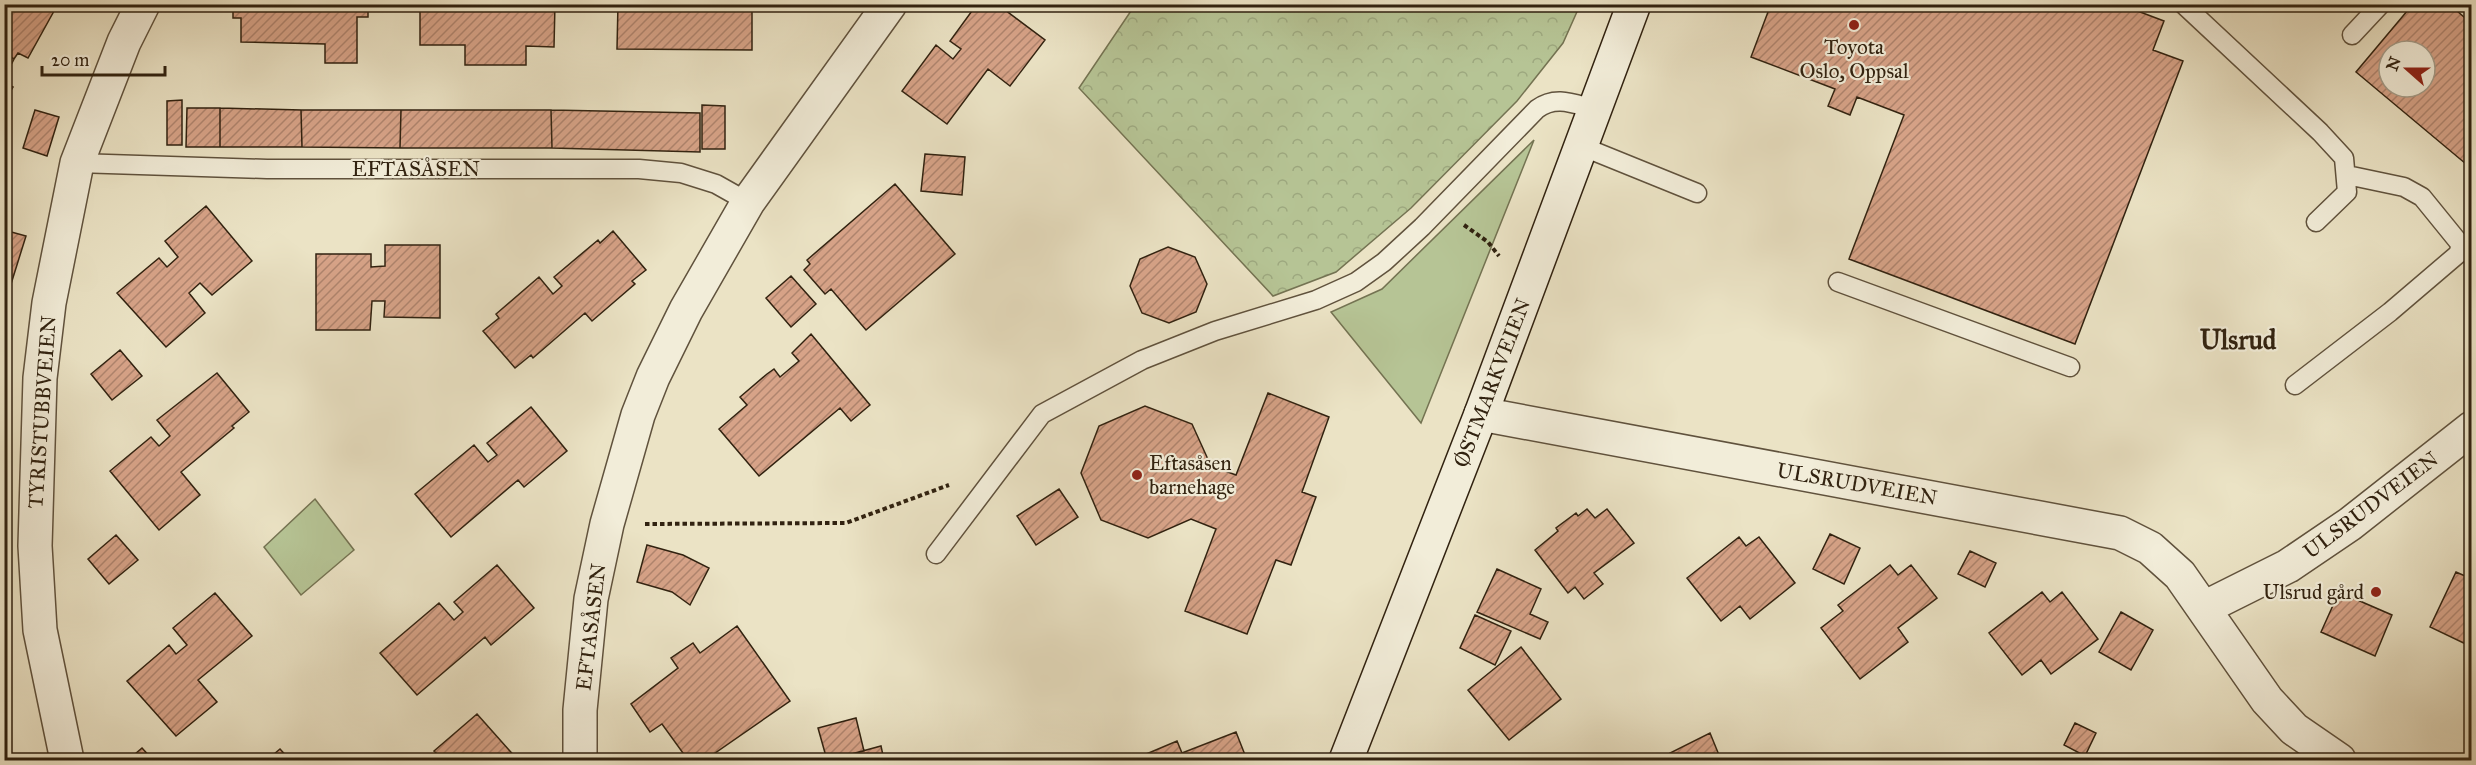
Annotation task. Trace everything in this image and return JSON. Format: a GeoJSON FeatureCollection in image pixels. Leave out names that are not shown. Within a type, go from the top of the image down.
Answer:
{"type":"FeatureCollection","features":[{"type":"Feature","properties":{"kind":"street","name":"TYRISTUBBVEIEN"},"geometry":{"type":"LineString","coordinates":[[67,760],[40,630],[35,510],[40,378],[49,303],[77,163],[124,42],[143,4]]}},
{"type":"Feature","properties":{"kind":"street","name":"EFTASÅSEN"},"geometry":{"type":"LineString","coordinates":[[580,760],[580,710],[591,599],[607,524],[638,415],[653,377],[686,310],[748,202],[890,4]]}},
{"type":"Feature","properties":{"kind":"street","name":"ØSTMARKVEIEN"},"geometry":{"type":"LineString","coordinates":[[1347,760],[1481,414],[1634,4]]}},
{"type":"Feature","properties":{"kind":"street","name":"ULSRUDVEIEN"},"geometry":{"type":"LineString","coordinates":[[1481,414],[2120,533],[2140,542],[2161,556],[2180,575],[2267,700],[2294,729],[2339,760]]}},
{"type":"Feature","properties":{"kind":"street","name":"ULSRUDVEIEN"},"geometry":{"type":"LineString","coordinates":[[2204,608],[2288,566],[2350,524],[2472,428]]}},
{"type":"Feature","properties":{"kind":"lane"},"geometry":{"type":"LineString","coordinates":[[2183,4],[2320,132],[2344,158],[2348,192],[2316,222]]}},
{"type":"Feature","properties":{"kind":"lane"},"geometry":{"type":"LineString","coordinates":[[2352,35],[2381,4]]}},
{"type":"Feature","properties":{"kind":"lane"},"geometry":{"type":"LineString","coordinates":[[936,554],[1042,414],[1142,360],[1215,331],[1316,300],[1356,282],[1384,262],[1543,104],[1561,100],[1594,109]]}},
{"type":"Feature","properties":{"kind":"lane"},"geometry":{"type":"LineString","coordinates":[[1581,146],[1697,193]]}},
{"type":"Feature","properties":{"kind":"lane","name":"EFTASÅSEN"},"geometry":{"type":"LineString","coordinates":[[77,163],[267,169],[639,169],[681,173],[716,184],[748,202]]}},
{"type":"Feature","properties":{"kind":"lane"},"geometry":{"type":"LineString","coordinates":[[2295,385],[2458,254],[2462,245],[2422,197],[2404,187],[2347,175]]}},
{"type":"Feature","properties":{"kind":"lane"},"geometry":{"type":"LineString","coordinates":[[1838,282],[2070,367]]}},
{"type":"Feature","properties":{"kind":"path"},"geometry":{"type":"LineString","coordinates":[[1440,207],[1488,242],[1501,259]]}},
{"type":"Feature","properties":{"kind":"path"},"geometry":{"type":"LineString","coordinates":[[607,524],[846,523],[952,484]]}},
{"type":"Feature","properties":{"kind":"green space"},"geometry":{"type":"Polygon","coordinates":[[[1135,5],[1580,5],[1563,43],[1517,101],[1411,208],[1336,272],[1273,296],[1079,88],[1135,5]]]}},
{"type":"Feature","properties":{"kind":"green space"},"geometry":{"type":"Polygon","coordinates":[[[1534,140],[1421,423],[1331,312],[1382,289],[1534,140]]]}},
{"type":"Feature","properties":{"kind":"green space"},"geometry":{"type":"Polygon","coordinates":[[[315,499],[354,550],[301,595],[264,547],[315,499]]]}},
{"type":"Feature","properties":{"kind":"building"},"geometry":{"type":"Polygon","coordinates":[[[4,4],[43,4],[54,11],[28,58],[18,53],[14,59],[4,53],[4,4]]]}},
{"type":"Feature","properties":{"kind":"building"},"geometry":{"type":"Polygon","coordinates":[[[233,4],[368,4],[368,17],[357,17],[357,63],[325,63],[325,44],[241,42],[241,18],[233,18],[233,4]]]}},
{"type":"Feature","properties":{"kind":"building"},"geometry":{"type":"Polygon","coordinates":[[[420,4],[555,4],[554,47],[526,46],[526,65],[465,65],[465,45],[420,45],[420,4]]]}},
{"type":"Feature","properties":{"kind":"building"},"geometry":{"type":"Polygon","coordinates":[[[618,4],[761,4],[761,7],[752,7],[752,50],[617,49],[618,4]]]}},
{"type":"Feature","properties":{"kind":"building"},"geometry":{"type":"Polygon","coordinates":[[[977,4],[997,4],[1045,40],[1010,86],[988,69],[947,124],[902,91],[936,45],[953,59],[961,49],[950,41],[977,4]]]}},
{"type":"Feature","properties":{"kind":"building"},"geometry":{"type":"Polygon","coordinates":[[[1771,4],[2119,4],[2164,21],[2153,50],[2183,61],[2075,344],[1849,259],[1904,115],[1857,97],[1850,115],[1828,106],[1835,89],[1751,57],[1771,4]]]}},
{"type":"Feature","properties":{"kind":"building"},"geometry":{"type":"Polygon","coordinates":[[[2413,4],[2449,4],[2472,24],[2472,169],[2388,99],[2437,99],[2437,39],[2384,39],[2413,4]]]}},
{"type":"Feature","properties":{"kind":"building"},"geometry":{"type":"Polygon","coordinates":[[[2377,47],[2377,90],[2356,72],[2377,47]]]}},
{"type":"Feature","properties":{"kind":"building"},"geometry":{"type":"Polygon","coordinates":[[[4,53],[14,59],[4,79],[4,53]]]}},
{"type":"Feature","properties":{"kind":"building"},"geometry":{"type":"Polygon","coordinates":[[[4,82],[13,87],[4,102],[4,82]]]}},
{"type":"Feature","properties":{"kind":"building"},"geometry":{"type":"Polygon","coordinates":[[[182,100],[182,145],[167,145],[167,101],[182,100]]]}},
{"type":"Feature","properties":{"kind":"building"},"geometry":{"type":"Polygon","coordinates":[[[702,105],[725,106],[725,149],[702,149],[702,105]]]}},
{"type":"Feature","properties":{"kind":"building"},"geometry":{"type":"Polygon","coordinates":[[[187,108],[220,108],[220,147],[186,147],[187,108]]]}},
{"type":"Feature","properties":{"kind":"building"},"geometry":{"type":"Polygon","coordinates":[[[220,108],[301,110],[302,147],[220,147],[220,108]]]}},
{"type":"Feature","properties":{"kind":"building"},"geometry":{"type":"Polygon","coordinates":[[[35,110],[59,117],[47,156],[23,148],[35,110]]]}},
{"type":"Feature","properties":{"kind":"building"},"geometry":{"type":"Polygon","coordinates":[[[301,110],[401,110],[400,148],[302,147],[301,110]]]}},
{"type":"Feature","properties":{"kind":"building"},"geometry":{"type":"Polygon","coordinates":[[[401,110],[551,110],[552,148],[400,148],[401,110]]]}},
{"type":"Feature","properties":{"kind":"building"},"geometry":{"type":"Polygon","coordinates":[[[551,110],[700,113],[700,152],[552,148],[551,110]]]}},
{"type":"Feature","properties":{"kind":"building"},"geometry":{"type":"Polygon","coordinates":[[[925,154],[965,157],[962,195],[921,191],[925,154]]]}},
{"type":"Feature","properties":{"kind":"building"},"geometry":{"type":"Polygon","coordinates":[[[895,184],[955,254],[866,330],[831,289],[825,294],[804,270],[810,264],[807,260],[895,184]]]}},
{"type":"Feature","properties":{"kind":"building"},"geometry":{"type":"Polygon","coordinates":[[[206,206],[252,261],[212,295],[200,283],[189,293],[205,313],[166,347],[117,293],[159,258],[167,267],[178,257],[165,241],[206,206]]]}},
{"type":"Feature","properties":{"kind":"building"},"geometry":{"type":"Polygon","coordinates":[[[4,230],[26,236],[11,284],[4,282],[4,230]]]}},
{"type":"Feature","properties":{"kind":"building"},"geometry":{"type":"Polygon","coordinates":[[[613,231],[646,270],[632,281],[635,284],[592,321],[585,313],[533,358],[531,355],[515,368],[483,331],[499,318],[496,314],[539,277],[553,294],[562,286],[554,277],[598,240],[600,243],[613,231]]]}},
{"type":"Feature","properties":{"kind":"building"},"geometry":{"type":"Polygon","coordinates":[[[385,245],[440,245],[440,318],[384,317],[385,301],[372,301],[370,330],[316,330],[316,254],[371,254],[371,267],[385,266],[385,245]]]}},
{"type":"Feature","properties":{"kind":"building"},"geometry":{"type":"Polygon","coordinates":[[[1168,247],[1195,257],[1207,284],[1196,312],[1169,323],[1142,313],[1130,286],[1140,259],[1168,247]]]}},
{"type":"Feature","properties":{"kind":"building"},"geometry":{"type":"Polygon","coordinates":[[[791,276],[816,304],[791,327],[766,298],[791,276]]]}},
{"type":"Feature","properties":{"kind":"building"},"geometry":{"type":"Polygon","coordinates":[[[811,334],[870,405],[851,421],[840,408],[759,476],[719,429],[747,405],[740,397],[767,374],[774,369],[780,377],[799,361],[792,353],[811,334]]]}},
{"type":"Feature","properties":{"kind":"building"},"geometry":{"type":"Polygon","coordinates":[[[120,350],[142,376],[112,400],[91,374],[120,350]]]}},
{"type":"Feature","properties":{"kind":"building"},"geometry":{"type":"Polygon","coordinates":[[[217,373],[249,412],[232,426],[234,428],[181,472],[200,495],[159,530],[110,471],[151,437],[159,446],[170,436],[157,420],[217,373]]]}},
{"type":"Feature","properties":{"kind":"building"},"geometry":{"type":"Polygon","coordinates":[[[1268,393],[1329,417],[1302,492],[1316,497],[1291,565],[1276,560],[1247,634],[1185,611],[1216,529],[1191,519],[1148,538],[1101,520],[1081,473],[1099,426],[1145,406],[1192,424],[1211,466],[1236,475],[1268,393]]]}},
{"type":"Feature","properties":{"kind":"building"},"geometry":{"type":"Polygon","coordinates":[[[531,407],[567,451],[524,487],[518,480],[451,537],[415,494],[474,445],[488,462],[497,455],[487,443],[531,407]]]}},
{"type":"Feature","properties":{"kind":"building"},"geometry":{"type":"Polygon","coordinates":[[[1059,489],[1078,517],[1036,545],[1017,516],[1059,489]]]}},
{"type":"Feature","properties":{"kind":"building"},"geometry":{"type":"Polygon","coordinates":[[[1587,509],[1595,518],[1607,509],[1634,543],[1594,573],[1603,584],[1584,599],[1575,587],[1568,593],[1535,550],[1558,531],[1556,528],[1576,513],[1578,516],[1587,509]]]}},
{"type":"Feature","properties":{"kind":"building"},"geometry":{"type":"Polygon","coordinates":[[[1830,534],[1860,548],[1844,584],[1813,569],[1830,534]]]}},
{"type":"Feature","properties":{"kind":"building"},"geometry":{"type":"Polygon","coordinates":[[[116,535],[138,560],[109,584],[88,559],[116,535]]]}},
{"type":"Feature","properties":{"kind":"building"},"geometry":{"type":"Polygon","coordinates":[[[1739,537],[1746,546],[1759,537],[1795,583],[1750,619],[1740,606],[1721,621],[1687,578],[1739,537]]]}},
{"type":"Feature","properties":{"kind":"building"},"geometry":{"type":"Polygon","coordinates":[[[647,545],[683,555],[709,568],[690,605],[672,592],[637,582],[647,545]]]}},
{"type":"Feature","properties":{"kind":"building"},"geometry":{"type":"Polygon","coordinates":[[[1970,551],[1996,563],[1985,587],[1958,574],[1970,551]]]}},
{"type":"Feature","properties":{"kind":"building"},"geometry":{"type":"Polygon","coordinates":[[[497,565],[534,608],[491,645],[485,637],[417,695],[380,653],[439,603],[454,620],[463,612],[454,602],[497,565]]]}},
{"type":"Feature","properties":{"kind":"building"},"geometry":{"type":"Polygon","coordinates":[[[1890,565],[1898,575],[1911,565],[1937,598],[1898,628],[1908,642],[1860,679],[1821,628],[1843,611],[1838,605],[1890,565]]]}},
{"type":"Feature","properties":{"kind":"building"},"geometry":{"type":"Polygon","coordinates":[[[1497,569],[1541,589],[1530,614],[1548,622],[1540,639],[1477,612],[1497,569]]]}},
{"type":"Feature","properties":{"kind":"building"},"geometry":{"type":"Polygon","coordinates":[[[2456,572],[2472,579],[2472,647],[2430,627],[2456,572]]]}},
{"type":"Feature","properties":{"kind":"building"},"geometry":{"type":"Polygon","coordinates":[[[2042,592],[2050,602],[2062,592],[2098,639],[2051,674],[2041,660],[2022,675],[1989,633],[2042,592]]]}},
{"type":"Feature","properties":{"kind":"building"},"geometry":{"type":"Polygon","coordinates":[[[2339,592],[2392,615],[2375,656],[2321,632],[2339,592]]]}},
{"type":"Feature","properties":{"kind":"building"},"geometry":{"type":"Polygon","coordinates":[[[215,593],[252,636],[198,680],[217,702],[176,736],[127,681],[169,645],[176,654],[187,645],[173,628],[215,593]]]}},
{"type":"Feature","properties":{"kind":"building"},"geometry":{"type":"Polygon","coordinates":[[[2121,612],[2153,630],[2131,670],[2099,652],[2121,612]]]}},
{"type":"Feature","properties":{"kind":"building"},"geometry":{"type":"Polygon","coordinates":[[[1475,615],[1511,631],[1495,665],[1460,648],[1475,615]]]}},
{"type":"Feature","properties":{"kind":"building"},"geometry":{"type":"Polygon","coordinates":[[[737,626],[790,701],[705,760],[688,760],[662,724],[650,732],[631,704],[678,668],[671,658],[693,643],[700,653],[737,626]]]}},
{"type":"Feature","properties":{"kind":"building"},"geometry":{"type":"Polygon","coordinates":[[[1521,647],[1561,699],[1509,740],[1468,690],[1521,647]]]}},
{"type":"Feature","properties":{"kind":"building"},"geometry":{"type":"Polygon","coordinates":[[[477,714],[518,760],[443,760],[434,751],[477,714]]]}},
{"type":"Feature","properties":{"kind":"building"},"geometry":{"type":"Polygon","coordinates":[[[856,718],[864,751],[827,760],[818,728],[856,718]]]}},
{"type":"Feature","properties":{"kind":"building"},"geometry":{"type":"Polygon","coordinates":[[[2075,723],[2096,733],[2085,756],[2064,745],[2075,723]]]}},
{"type":"Feature","properties":{"kind":"building"},"geometry":{"type":"Polygon","coordinates":[[[1236,732],[1247,760],[1146,760],[1144,755],[1177,741],[1182,753],[1236,732]]]}},
{"type":"Feature","properties":{"kind":"building"},"geometry":{"type":"Polygon","coordinates":[[[1710,733],[1721,760],[1674,760],[1670,753],[1710,733]]]}},
{"type":"Feature","properties":{"kind":"building"},"geometry":{"type":"Polygon","coordinates":[[[881,746],[884,760],[845,760],[844,756],[881,746]]]}},
{"type":"Feature","properties":{"kind":"building"},"geometry":{"type":"Polygon","coordinates":[[[142,748],[153,760],[128,760],[142,748]]]}},
{"type":"Feature","properties":{"kind":"building"},"geometry":{"type":"Polygon","coordinates":[[[280,749],[290,760],[267,760],[280,749]]]}},
{"type":"Feature","properties":{"kind":"place","name":"Toyota Oslo, Oppsal"},"geometry":{"type":"Point","coordinates":[1854,25]}},
{"type":"Feature","properties":{"kind":"place","name":"Eftasåsen barnehage"},"geometry":{"type":"Point","coordinates":[1137,475]}},
{"type":"Feature","properties":{"kind":"place","name":"Ulsrud gård"},"geometry":{"type":"Point","coordinates":[2376,592]}},
{"type":"Feature","properties":{"kind":"district","name":"Ulsrud"},"geometry":{"type":"Point","coordinates":[2238,339]}}]}
